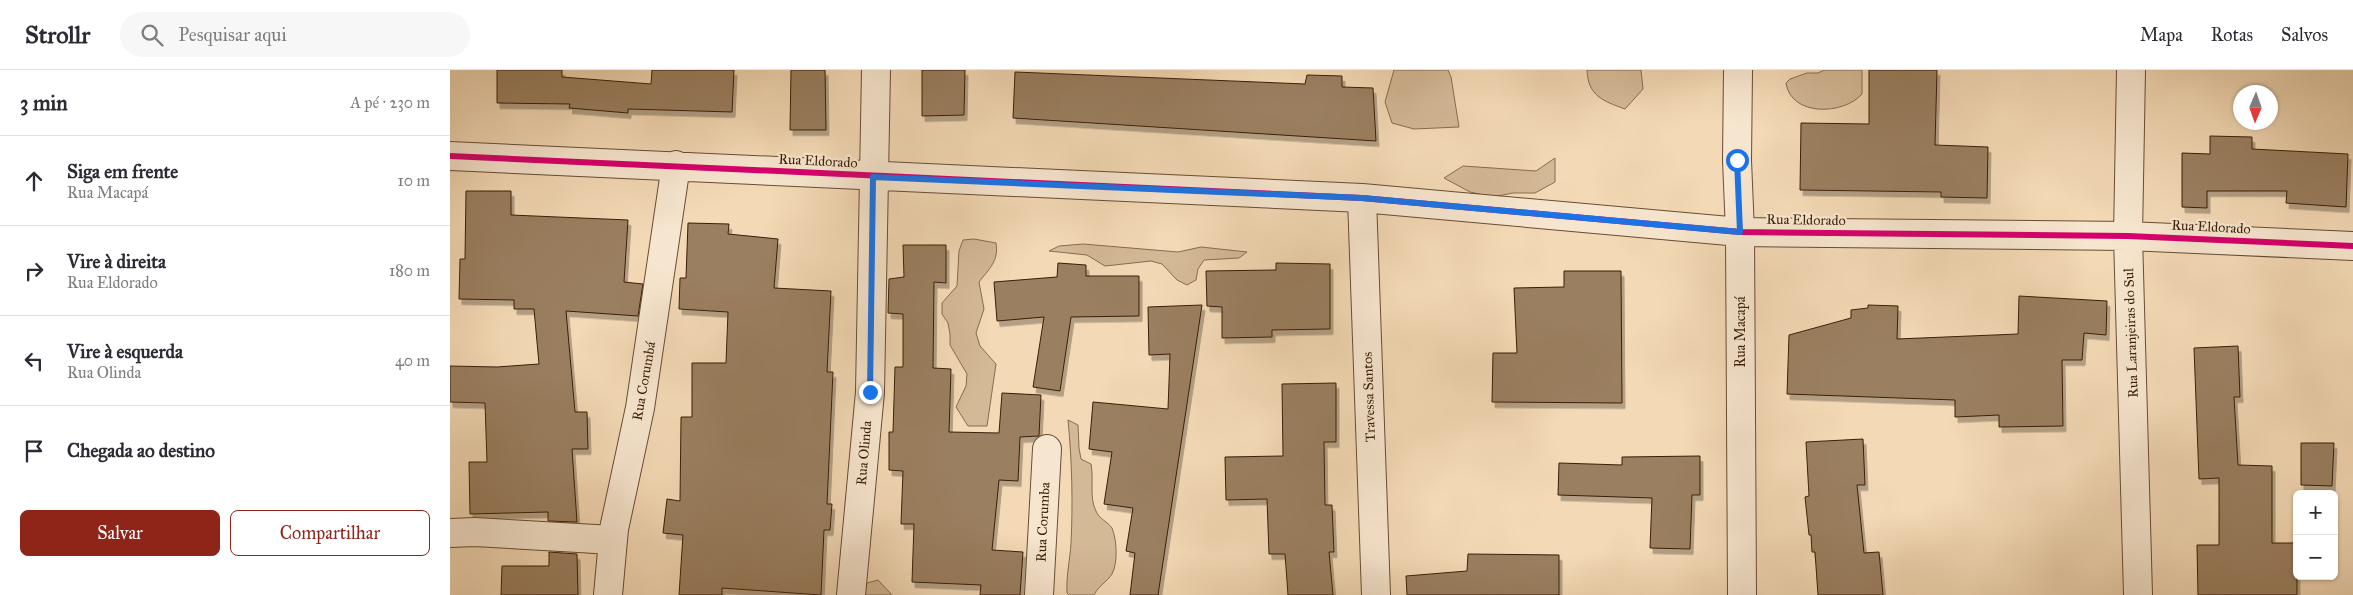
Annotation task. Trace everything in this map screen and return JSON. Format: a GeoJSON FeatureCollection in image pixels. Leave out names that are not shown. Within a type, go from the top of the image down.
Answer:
{"type":"FeatureCollection","features":[{"type":"Feature","properties":{"kind":"street","name":"Rua Olinda"},"geometry":{"type":"LineString","coordinates":[[851,595],[870,392],[876,70]]}},
{"type":"Feature","properties":{"kind":"street","name":"Rua Macapá"},"geometry":{"type":"LineString","coordinates":[[1738,70],[1737,160],[1740,232],[1742,595]]}},
{"type":"Feature","properties":{"kind":"street","name":"Rua Laranjeiras do Sul"},"geometry":{"type":"LineString","coordinates":[[2131,70],[2128,236],[2138,595]]}},
{"type":"Feature","properties":{"kind":"street","name":"Rua Eldorado"},"geometry":{"type":"LineString","coordinates":[[450,156],[873,177],[1362,198],[1740,232],[2128,236],[2353,246]]}},
{"type":"Feature","properties":{"kind":"street","name":"Rua Corumbá"},"geometry":{"type":"LineString","coordinates":[[608,595],[613,540],[640,408],[676,166]]}},
{"type":"Feature","properties":{"kind":"street","name":"Travessa Santos"},"geometry":{"type":"LineString","coordinates":[[1362,198],[1376,595]]}},
{"type":"Feature","properties":{"kind":"street","name":"Rua Corumba"},"geometry":{"type":"LineString","coordinates":[[1038,595],[1047,450]]}},
{"type":"Feature","properties":{"kind":"street"},"geometry":{"type":"LineString","coordinates":[[450,533],[476,532],[613,540]]}},
{"type":"Feature","properties":{"kind":"shaded area"},"geometry":{"type":"Polygon","coordinates":[[[1394,70],[1448,70],[1451,77],[1459,127],[1414,129],[1392,123],[1385,102],[1394,70]]]}},
{"type":"Feature","properties":{"kind":"shaded area"},"geometry":{"type":"Polygon","coordinates":[[[1587,70],[1641,70],[1643,89],[1625,109],[1604,100],[1594,92],[1590,86],[1587,70]]]}},
{"type":"Feature","properties":{"kind":"shaded area"},"geometry":{"type":"Polygon","coordinates":[[[1824,70],[1862,70],[1862,94],[1854,101],[1831,109],[1807,107],[1797,102],[1790,94],[1786,83],[1790,79],[1807,73],[1818,73],[1824,70]]]}},
{"type":"Feature","properties":{"kind":"shaded area"},"geometry":{"type":"Polygon","coordinates":[[[1555,158],[1555,182],[1535,193],[1513,193],[1492,197],[1470,192],[1444,178],[1463,166],[1536,171],[1555,158]]]}},
{"type":"Feature","properties":{"kind":"shaded area"},"geometry":{"type":"Polygon","coordinates":[[[974,239],[996,243],[997,249],[995,260],[979,282],[984,309],[976,333],[980,346],[996,364],[987,426],[968,426],[956,407],[966,386],[967,374],[950,345],[948,323],[942,314],[942,303],[957,286],[959,251],[963,240],[974,239]]]}},
{"type":"Feature","properties":{"kind":"shaded area"},"geometry":{"type":"Polygon","coordinates":[[[1083,244],[1178,252],[1201,247],[1247,252],[1239,258],[1204,260],[1198,269],[1196,280],[1187,285],[1177,280],[1162,264],[1151,261],[1105,266],[1087,255],[1049,251],[1059,246],[1083,244]]]}},
{"type":"Feature","properties":{"kind":"shaded area"},"geometry":{"type":"Polygon","coordinates":[[[1068,420],[1078,425],[1081,459],[1091,464],[1092,494],[1097,514],[1112,528],[1115,539],[1116,558],[1114,569],[1110,577],[1094,595],[1069,595],[1067,593],[1072,513],[1068,420]]]}},
{"type":"Feature","properties":{"kind":"shaded area"},"geometry":{"type":"Polygon","coordinates":[[[878,580],[892,595],[864,595],[867,583],[878,580]]]}},
{"type":"Feature","properties":{"kind":"building"},"geometry":{"type":"Polygon","coordinates":[[[497,70],[562,70],[562,77],[651,84],[652,70],[734,70],[732,112],[628,109],[628,113],[569,108],[570,104],[497,103],[497,70]]]}},
{"type":"Feature","properties":{"kind":"building"},"geometry":{"type":"Polygon","coordinates":[[[791,70],[825,70],[826,130],[790,130],[791,70]]]}},
{"type":"Feature","properties":{"kind":"building"},"geometry":{"type":"Polygon","coordinates":[[[922,70],[965,70],[964,115],[922,116],[922,70]]]}},
{"type":"Feature","properties":{"kind":"building"},"geometry":{"type":"Polygon","coordinates":[[[1869,70],[1937,70],[1935,145],[1988,147],[1987,198],[1941,197],[1941,192],[1800,190],[1801,123],[1869,124],[1869,70]]]}},
{"type":"Feature","properties":{"kind":"building"},"geometry":{"type":"Polygon","coordinates":[[[1015,72],[1305,84],[1307,75],[1342,76],[1342,87],[1373,88],[1376,141],[1013,118],[1015,72]]]}},
{"type":"Feature","properties":{"kind":"building"},"geometry":{"type":"Polygon","coordinates":[[[2210,136],[2252,137],[2252,149],[2348,154],[2346,207],[2286,203],[2287,191],[2207,191],[2207,208],[2182,207],[2182,153],[2210,154],[2210,136]]]}},
{"type":"Feature","properties":{"kind":"building"},"geometry":{"type":"Polygon","coordinates":[[[466,191],[511,191],[511,215],[628,220],[624,282],[643,284],[638,316],[566,311],[575,412],[587,412],[588,449],[572,449],[577,522],[548,521],[548,512],[470,514],[469,462],[487,462],[485,403],[450,402],[450,366],[497,367],[539,364],[534,309],[514,309],[514,300],[459,299],[460,259],[465,259],[466,191]]]}},
{"type":"Feature","properties":{"kind":"building"},"geometry":{"type":"Polygon","coordinates":[[[688,223],[729,224],[728,234],[778,239],[774,288],[831,291],[827,372],[833,372],[827,504],[832,504],[830,530],[824,530],[821,595],[722,588],[722,595],[679,595],[683,535],[663,533],[667,499],[680,501],[681,417],[692,417],[692,363],[726,363],[728,312],[679,309],[680,278],[686,278],[688,223]]]}},
{"type":"Feature","properties":{"kind":"building"},"geometry":{"type":"Polygon","coordinates":[[[903,245],[946,245],[946,283],[934,282],[933,368],[951,369],[949,432],[999,433],[1002,393],[1041,395],[1039,436],[1020,437],[1018,481],[999,480],[992,550],[1023,552],[1020,595],[980,595],[981,585],[912,582],[914,524],[901,524],[903,471],[889,470],[889,432],[893,432],[895,367],[903,367],[903,314],[888,313],[889,279],[904,277],[903,245]]]}},
{"type":"Feature","properties":{"kind":"building"},"geometry":{"type":"Polygon","coordinates":[[[1058,263],[1086,265],[1086,276],[1139,276],[1139,316],[1071,317],[1060,391],[1033,387],[1044,317],[997,321],[994,282],[1057,277],[1058,263]]]}},
{"type":"Feature","properties":{"kind":"building"},"geometry":{"type":"Polygon","coordinates":[[[1276,263],[1330,264],[1330,329],[1272,330],[1272,337],[1222,338],[1222,307],[1207,306],[1206,271],[1276,270],[1276,263]]]}},
{"type":"Feature","properties":{"kind":"building"},"geometry":{"type":"Polygon","coordinates":[[[1564,271],[1621,271],[1622,403],[1492,402],[1493,353],[1517,353],[1514,288],[1564,287],[1564,271]]]}},
{"type":"Feature","properties":{"kind":"building"},"geometry":{"type":"Polygon","coordinates":[[[2019,296],[2107,301],[2106,335],[2084,333],[2082,360],[2062,360],[2063,426],[1999,427],[1999,415],[1955,417],[1955,400],[1787,394],[1789,335],[1851,318],[1851,310],[1868,308],[1868,305],[1898,306],[1897,339],[2018,334],[2019,296]]]}},
{"type":"Feature","properties":{"kind":"building"},"geometry":{"type":"Polygon","coordinates":[[[1202,305],[1158,595],[1130,595],[1135,553],[1126,551],[1133,508],[1104,504],[1112,452],[1089,449],[1093,402],[1168,409],[1170,354],[1149,355],[1148,307],[1202,305]]]}},
{"type":"Feature","properties":{"kind":"building"},"geometry":{"type":"Polygon","coordinates":[[[2238,346],[2240,397],[2234,397],[2238,465],[2272,466],[2272,543],[2293,543],[2293,580],[2297,580],[2297,595],[2198,595],[2197,545],[2219,545],[2219,478],[2199,479],[2194,348],[2238,346]]]}},
{"type":"Feature","properties":{"kind":"building"},"geometry":{"type":"Polygon","coordinates":[[[1336,383],[1336,442],[1324,442],[1325,505],[1332,505],[1334,552],[1329,552],[1333,595],[1288,595],[1285,554],[1269,554],[1267,499],[1226,500],[1225,457],[1283,456],[1282,384],[1336,383]]]}},
{"type":"Feature","properties":{"kind":"building"},"geometry":{"type":"Polygon","coordinates":[[[1863,439],[1865,485],[1857,485],[1864,553],[1879,552],[1883,595],[1818,595],[1815,552],[1812,552],[1805,497],[1809,496],[1806,442],[1863,439]]]}},
{"type":"Feature","properties":{"kind":"building"},"geometry":{"type":"Polygon","coordinates":[[[2301,443],[2334,443],[2332,486],[2301,485],[2301,443]]]}},
{"type":"Feature","properties":{"kind":"building"},"geometry":{"type":"Polygon","coordinates":[[[1700,456],[1700,495],[1692,495],[1690,549],[1650,548],[1652,498],[1558,495],[1559,463],[1622,465],[1622,457],[1700,456]]]}},
{"type":"Feature","properties":{"kind":"building"},"geometry":{"type":"Polygon","coordinates":[[[549,552],[577,554],[578,595],[501,595],[502,566],[549,566],[549,552]]]}},
{"type":"Feature","properties":{"kind":"building"},"geometry":{"type":"Polygon","coordinates":[[[1468,554],[1559,555],[1559,595],[1407,595],[1406,576],[1467,571],[1468,554]]]}},
{"type":"Feature","properties":{"kind":"cycle path"},"geometry":{"type":"LineString","coordinates":[[450,156],[1362,198],[1740,232],[2128,236],[2353,246]]}},
{"type":"Feature","properties":{"kind":"route"},"geometry":{"type":"LineString","coordinates":[[870,392],[873,177],[1362,198],[1740,232],[1737,160]]}}]}
